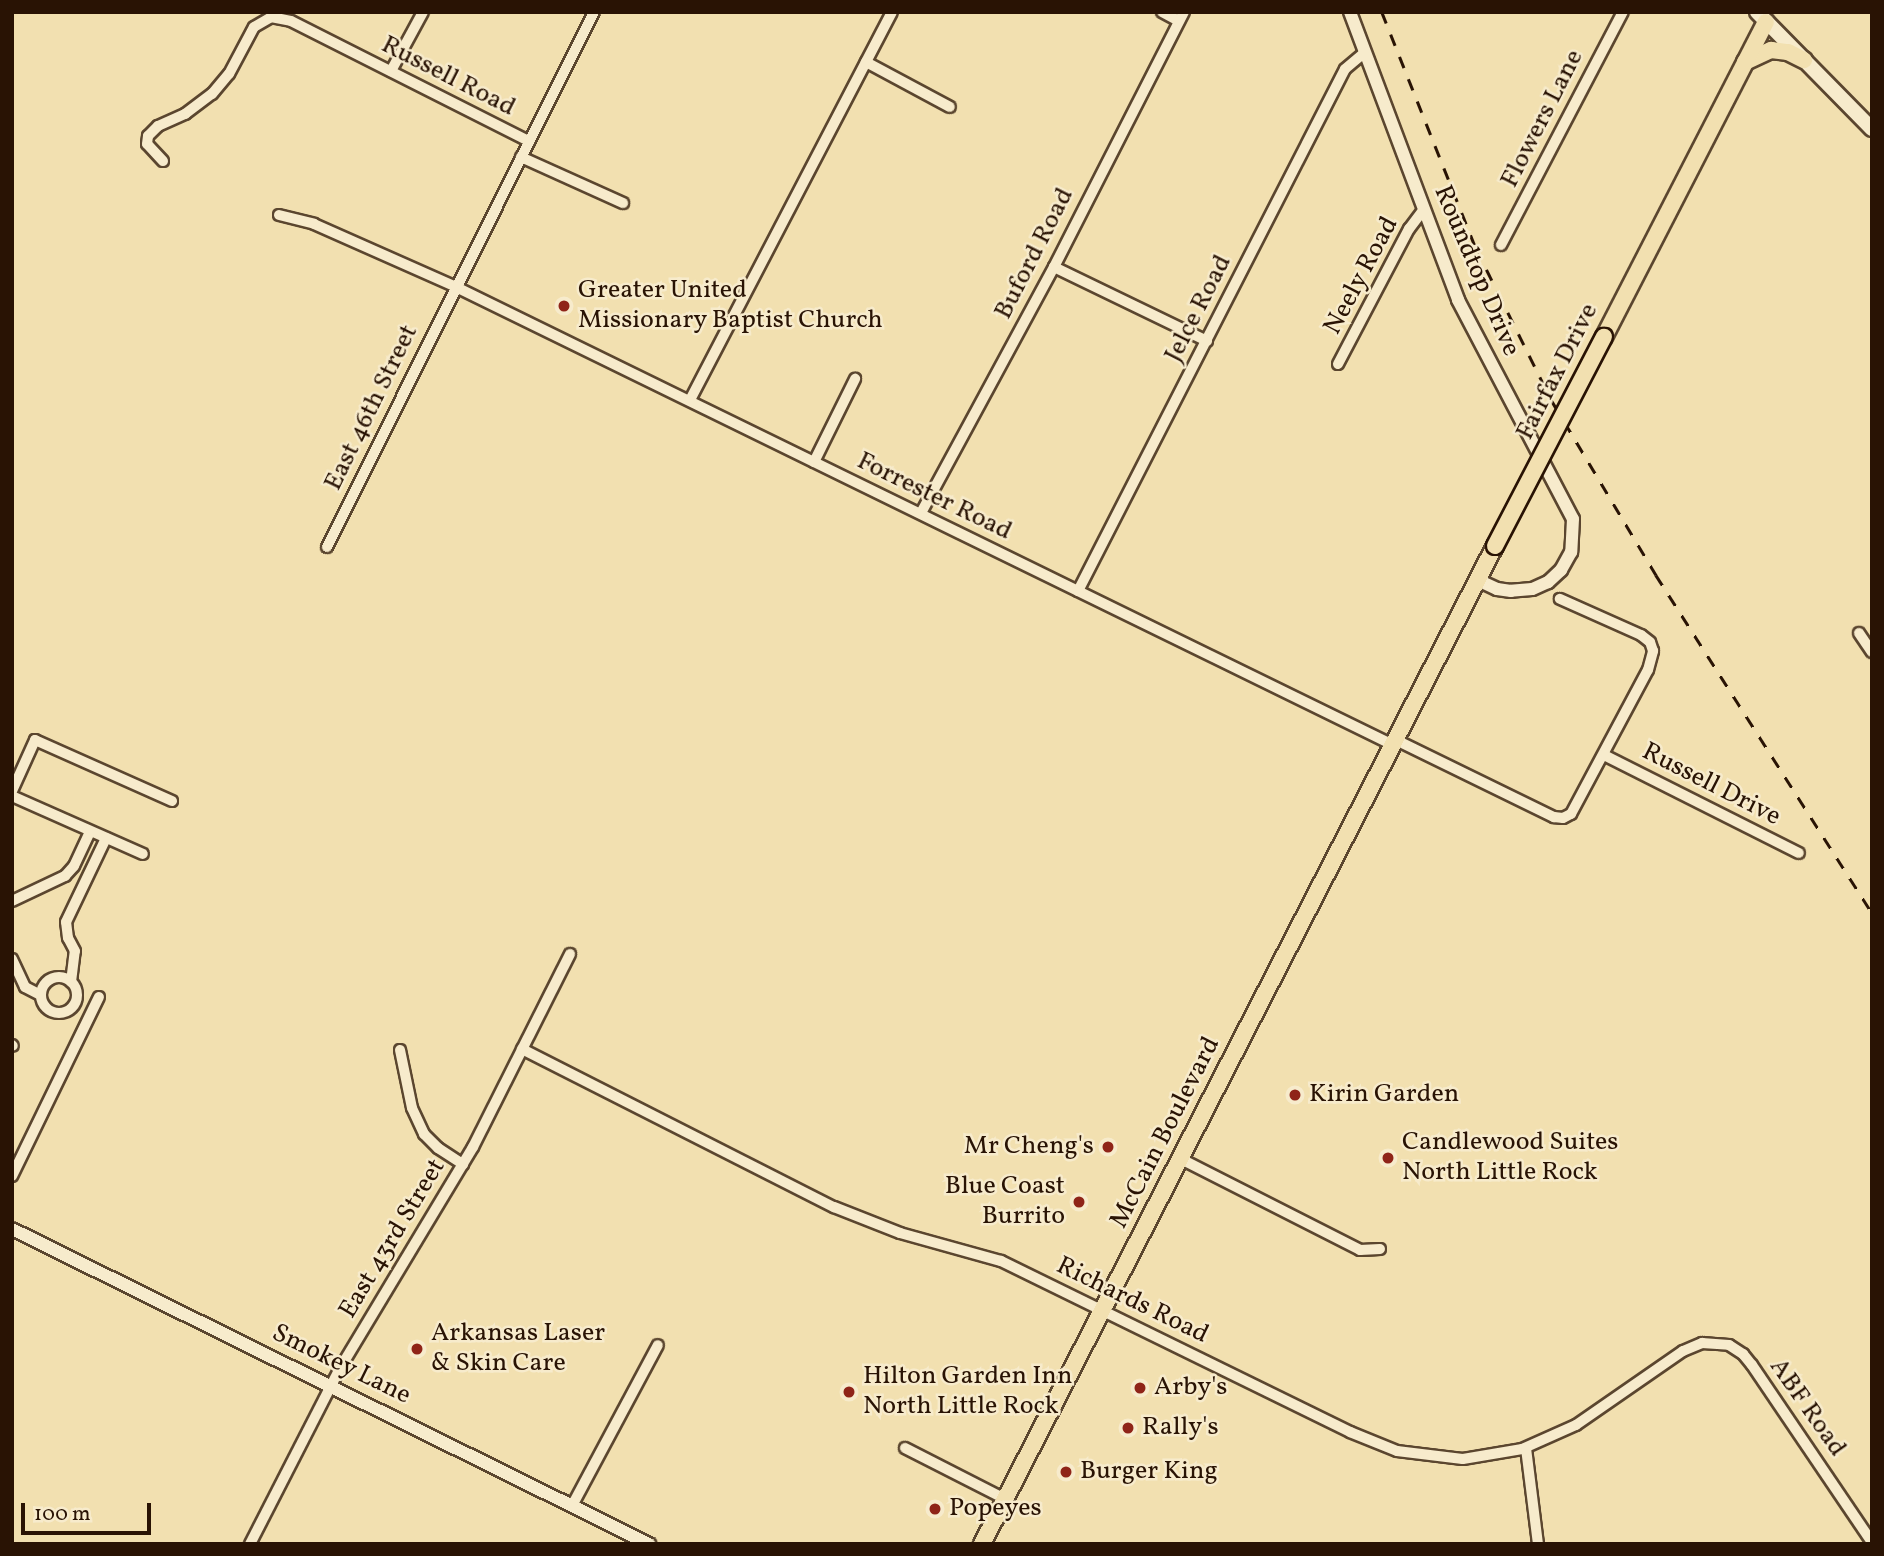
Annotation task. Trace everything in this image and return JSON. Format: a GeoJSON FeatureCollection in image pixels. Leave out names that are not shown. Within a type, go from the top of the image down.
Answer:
{"type":"FeatureCollection","features":[{"type":"Feature","properties":{"kind":"main road"},"geometry":{"type":"LineString","coordinates":[[1766,15],[1804,60],[1872,129]]}},
{"type":"Feature","properties":{"kind":"main road","name":"Fairfax Drive"},"geometry":{"type":"LineString","coordinates":[[1394,743],[1745,62],[1766,15]]}},
{"type":"Feature","properties":{"kind":"main road"},"geometry":{"type":"LineString","coordinates":[[1745,62],[1771,50],[1788,52],[1804,60]]}},
{"type":"Feature","properties":{"kind":"main road","name":"McCain Boulevard"},"geometry":{"type":"LineString","coordinates":[[982,1544],[1394,743]]}},
{"type":"Feature","properties":{"kind":"street"},"geometry":{"type":"LineString","coordinates":[[391,71],[423,12]]}},
{"type":"Feature","properties":{"kind":"street"},"geometry":{"type":"LineString","coordinates":[[456,287],[594,12]]}},
{"type":"Feature","properties":{"kind":"street"},"geometry":{"type":"LineString","coordinates":[[690,400],[892,12]]}},
{"type":"Feature","properties":{"kind":"street"},"geometry":{"type":"LineString","coordinates":[[1162,12],[1181,17]]}},
{"type":"Feature","properties":{"kind":"street","name":"Roundtop Drive"},"geometry":{"type":"LineString","coordinates":[[1350,12],[1458,300],[1496,377],[1569,506],[1574,529],[1568,559],[1557,574],[1544,584],[1511,591],[1497,589],[1478,580]]}},
{"type":"Feature","properties":{"kind":"street","name":"Flowers Lane"},"geometry":{"type":"LineString","coordinates":[[1501,244],[1622,12]]}},
{"type":"Feature","properties":{"kind":"street","name":"Russell Road"},"geometry":{"type":"LineString","coordinates":[[163,161],[148,144],[148,136],[158,126],[185,114],[212,94],[229,74],[254,27],[271,17],[291,20],[529,141]]}},
{"type":"Feature","properties":{"kind":"street","name":"Buford Road"},"geometry":{"type":"LineString","coordinates":[[921,513],[1054,267],[1181,17]]}},
{"type":"Feature","properties":{"kind":"street","name":"Jelce Road"},"geometry":{"type":"LineString","coordinates":[[1078,592],[1345,69],[1365,52]]}},
{"type":"Feature","properties":{"kind":"street"},"geometry":{"type":"LineString","coordinates":[[866,62],[950,107]]}},
{"type":"Feature","properties":{"kind":"street","name":"Russell Road"},"geometry":{"type":"LineString","coordinates":[[521,157],[623,203]]}},
{"type":"Feature","properties":{"kind":"street","name":"Neely Road"},"geometry":{"type":"LineString","coordinates":[[1338,363],[1409,229],[1424,209]]}},
{"type":"Feature","properties":{"kind":"street","name":"Forrester Road"},"geometry":{"type":"LineString","coordinates":[[279,215],[306,220],[456,287],[1078,592],[1554,817],[1563,818],[1571,814],[1604,755]]}},
{"type":"Feature","properties":{"kind":"street"},"geometry":{"type":"LineString","coordinates":[[1054,267],[1207,341]]}},
{"type":"Feature","properties":{"kind":"street","name":"East 46th Street"},"geometry":{"type":"LineString","coordinates":[[327,547],[456,287]]}},
{"type":"Feature","properties":{"kind":"street"},"geometry":{"type":"LineString","coordinates":[[814,462],[855,379]]}},
{"type":"Feature","properties":{"kind":"street"},"geometry":{"type":"LineString","coordinates":[[1560,599],[1640,635],[1650,642],[1653,651],[1648,670],[1604,755]]}},
{"type":"Feature","properties":{"kind":"street"},"geometry":{"type":"LineString","coordinates":[[1860,633],[1872,652]]}},
{"type":"Feature","properties":{"kind":"street"},"geometry":{"type":"LineString","coordinates":[[12,791],[35,740],[172,802]]}},
{"type":"Feature","properties":{"kind":"street","name":"Russell Drive"},"geometry":{"type":"LineString","coordinates":[[1604,755],[1799,853]]}},
{"type":"Feature","properties":{"kind":"street"},"geometry":{"type":"LineString","coordinates":[[12,796],[143,854]]}},
{"type":"Feature","properties":{"kind":"street"},"geometry":{"type":"LineString","coordinates":[[12,901],[65,876],[74,866],[90,831]]}},
{"type":"Feature","properties":{"kind":"street"},"geometry":{"type":"LineString","coordinates":[[71,982],[75,951],[68,938],[66,922],[106,838]]}},
{"type":"Feature","properties":{"kind":"street","name":"East 43rd Street"},"geometry":{"type":"LineString","coordinates":[[250,1544],[330,1385],[463,1164],[570,954]]}},
{"type":"Feature","properties":{"kind":"street"},"geometry":{"type":"LineString","coordinates":[[12,959],[25,987],[41,995]]}},
{"type":"Feature","properties":{"kind":"street"},"geometry":{"type":"LineString","coordinates":[[54,978],[71,982],[76,989],[75,1003],[56,1013],[45,1007],[41,995],[45,985],[54,978]]}},
{"type":"Feature","properties":{"kind":"street"},"geometry":{"type":"LineString","coordinates":[[12,1176],[99,997]]}},
{"type":"Feature","properties":{"kind":"street"},"geometry":{"type":"LineString","coordinates":[[75,1003],[92,1012]]}},
{"type":"Feature","properties":{"kind":"street","name":"Richards Road"},"geometry":{"type":"LineString","coordinates":[[522,1049],[856,1217],[1001,1261],[1350,1432],[1397,1451],[1463,1459],[1526,1448],[1576,1425],[1683,1351],[1702,1343],[1723,1343]]}},
{"type":"Feature","properties":{"kind":"street"},"geometry":{"type":"LineString","coordinates":[[400,1050],[412,1108],[424,1134],[438,1148],[463,1164]]}},
{"type":"Feature","properties":{"kind":"street"},"geometry":{"type":"LineString","coordinates":[[1181,1159],[1360,1250],[1380,1249]]}},
{"type":"Feature","properties":{"kind":"street","name":"Smokey Lane"},"geometry":{"type":"LineString","coordinates":[[12,1229],[573,1504],[649,1544]]}},
{"type":"Feature","properties":{"kind":"street","name":"ABF Road"},"geometry":{"type":"LineString","coordinates":[[1723,1343],[1740,1351],[1752,1365],[1872,1542]]}},
{"type":"Feature","properties":{"kind":"street"},"geometry":{"type":"LineString","coordinates":[[573,1504],[658,1345]]}},
{"type":"Feature","properties":{"kind":"street"},"geometry":{"type":"LineString","coordinates":[[905,1448],[1005,1499]]}},
{"type":"Feature","properties":{"kind":"street"},"geometry":{"type":"LineString","coordinates":[[1526,1448],[1538,1544]]}},
{"type":"Feature","properties":{"kind":"railway"},"geometry":{"type":"LineString","coordinates":[[1382,12],[1476,248],[1552,401],[1656,575],[1872,913]]}},
{"type":"Feature","properties":{"kind":"place","name":"Greater United Missionary Baptist Church"},"geometry":{"type":"Point","coordinates":[564,306]}},
{"type":"Feature","properties":{"kind":"place","name":"Kirin Garden"},"geometry":{"type":"Point","coordinates":[1295,1095]}},
{"type":"Feature","properties":{"kind":"place","name":"Mr Cheng's"},"geometry":{"type":"Point","coordinates":[1108,1147]}},
{"type":"Feature","properties":{"kind":"place","name":"Candlewood Suites North Little Rock"},"geometry":{"type":"Point","coordinates":[1388,1158]}},
{"type":"Feature","properties":{"kind":"place","name":"Blue Coast Burrito"},"geometry":{"type":"Point","coordinates":[1079,1202]}},
{"type":"Feature","properties":{"kind":"place","name":"Arkansas Laser & Skin Care"},"geometry":{"type":"Point","coordinates":[417,1349]}},
{"type":"Feature","properties":{"kind":"place","name":"Arby's"},"geometry":{"type":"Point","coordinates":[1140,1388]}},
{"type":"Feature","properties":{"kind":"place","name":"Hilton Garden Inn North Little Rock"},"geometry":{"type":"Point","coordinates":[849,1392]}},
{"type":"Feature","properties":{"kind":"place","name":"Rally's"},"geometry":{"type":"Point","coordinates":[1128,1428]}},
{"type":"Feature","properties":{"kind":"place","name":"Burger King"},"geometry":{"type":"Point","coordinates":[1066,1472]}},
{"type":"Feature","properties":{"kind":"place","name":"Popeyes"},"geometry":{"type":"Point","coordinates":[935,1509]}}]}
